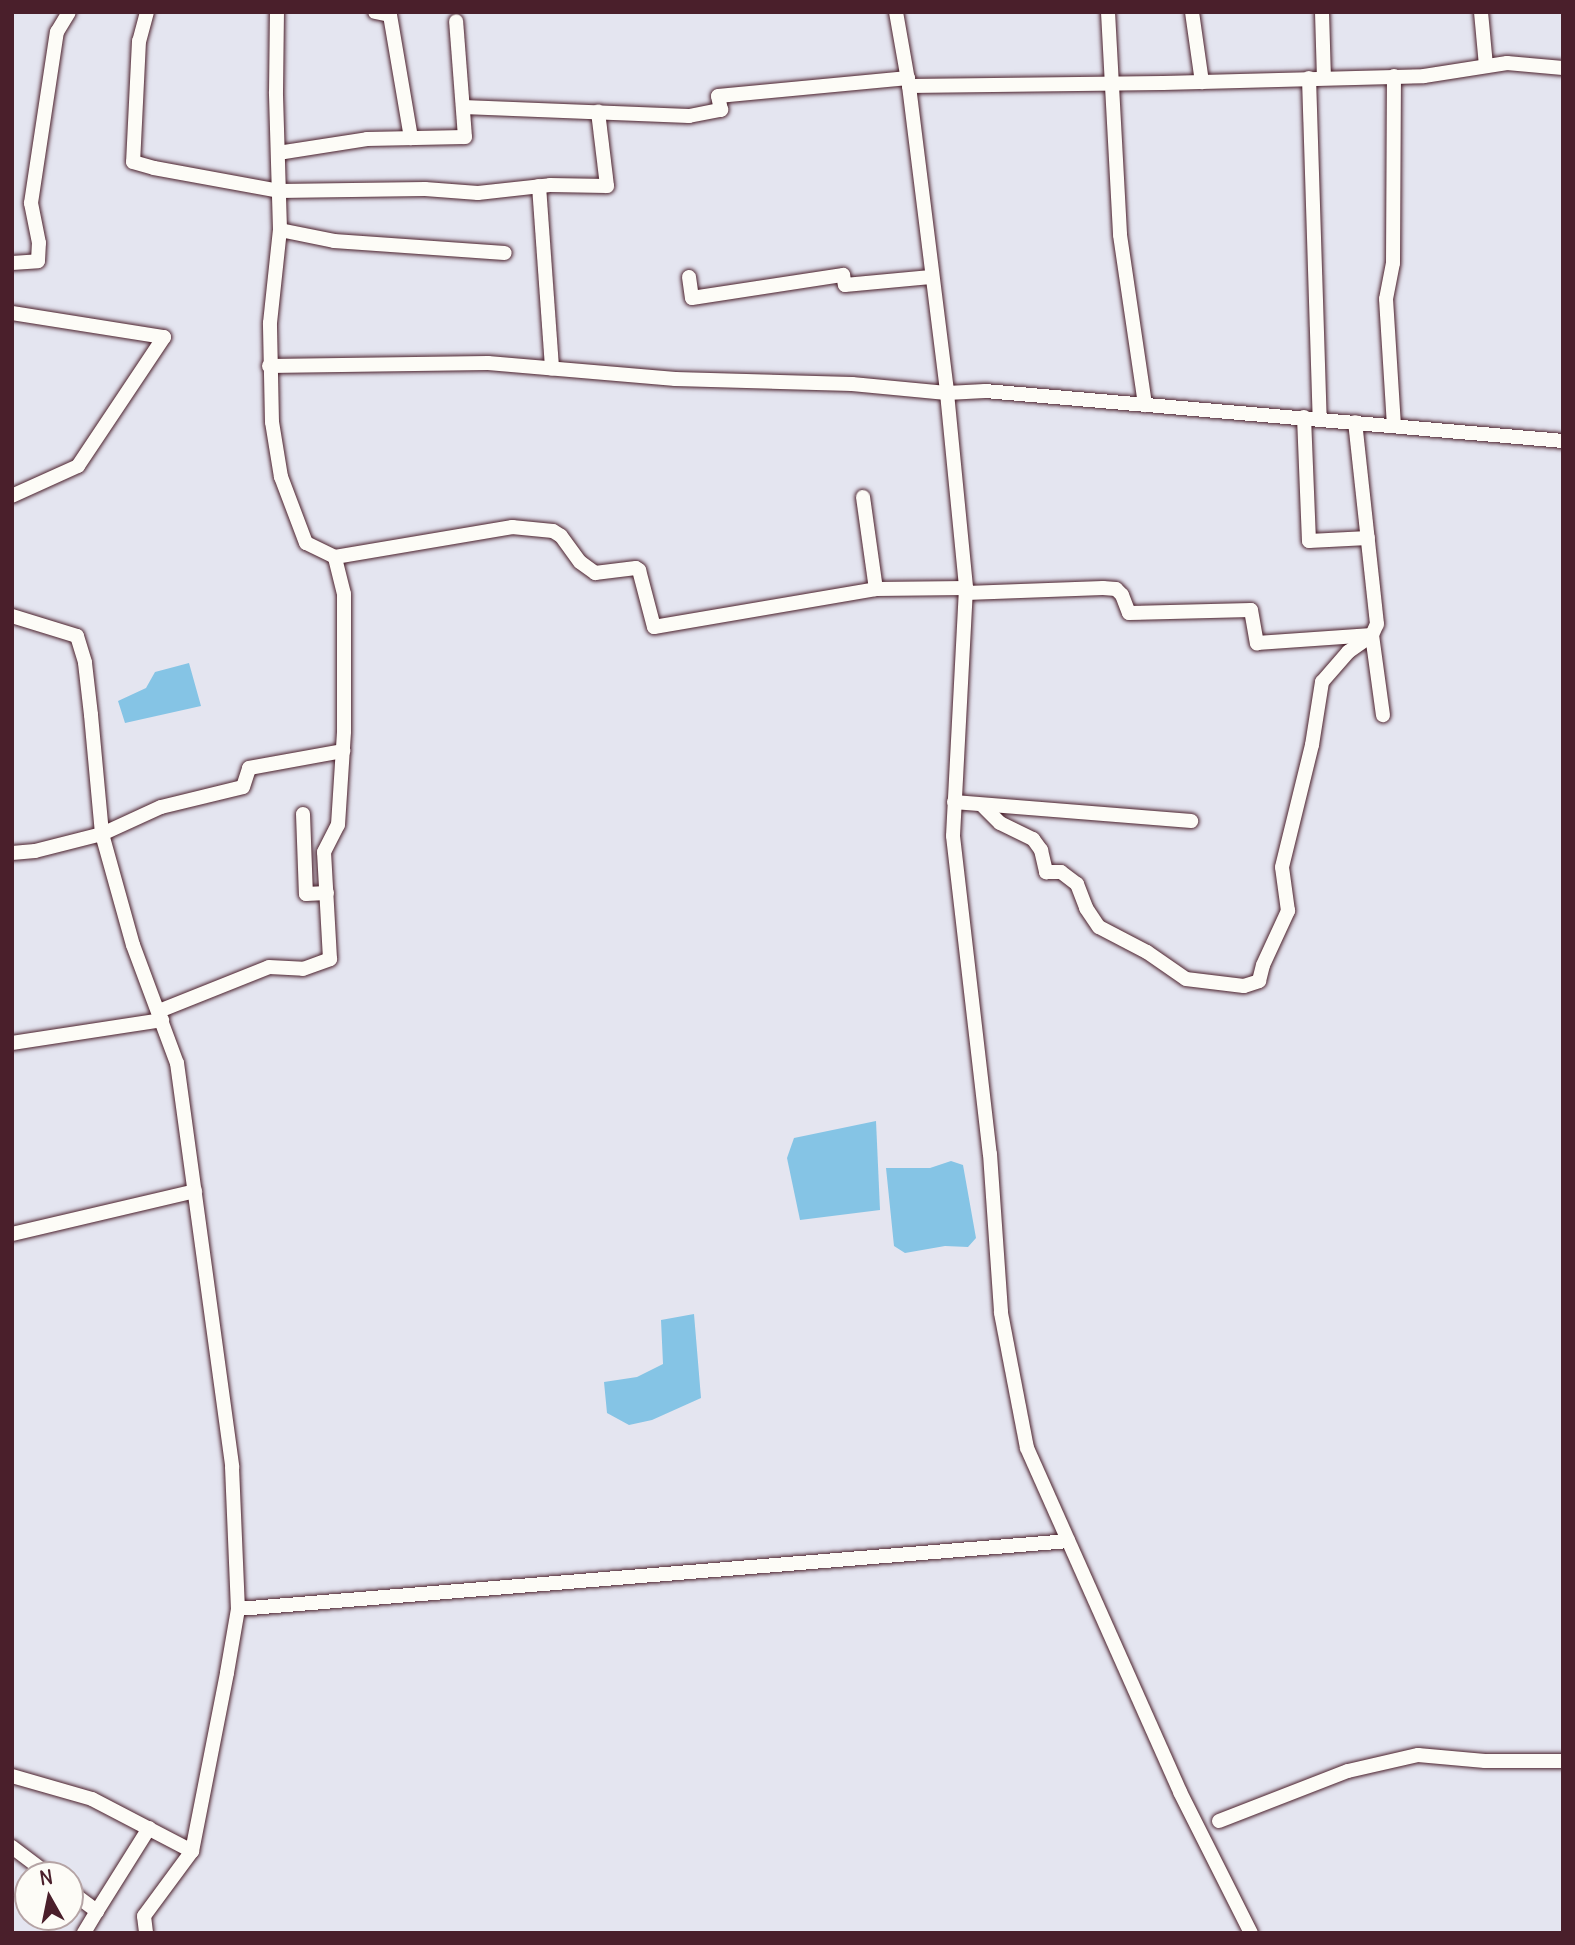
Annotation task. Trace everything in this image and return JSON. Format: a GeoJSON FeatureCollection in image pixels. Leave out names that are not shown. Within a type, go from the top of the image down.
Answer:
{"type":"FeatureCollection","features":[{"type":"Feature","properties":{"kind":"street"},"geometry":{"type":"LineString","coordinates":[[12,263],[38,261],[39,243],[32,202],[57,32],[69,12]]}},
{"type":"Feature","properties":{"kind":"street"},"geometry":{"type":"LineString","coordinates":[[147,12],[139,41],[133,162],[279,191],[425,189],[478,193],[539,186],[607,186],[598,112]]}},
{"type":"Feature","properties":{"kind":"street"},"geometry":{"type":"LineString","coordinates":[[277,12],[279,230],[269,366],[272,422],[281,477],[306,543],[335,557],[512,527],[553,531],[561,536],[580,562],[595,573],[636,568],[639,570],[654,627],[876,589],[966,591],[1103,588],[1115,589],[1122,594],[1129,613],[1251,610],[1257,643],[1372,635]]}},
{"type":"Feature","properties":{"kind":"street"},"geometry":{"type":"LineString","coordinates":[[375,12],[390,15],[411,138]]}},
{"type":"Feature","properties":{"kind":"street"},"geometry":{"type":"LineString","coordinates":[[896,12],[908,82],[947,393],[966,591],[953,836],[990,1154],[1001,1313],[1027,1448],[1180,1792],[1251,1933]]}},
{"type":"Feature","properties":{"kind":"street"},"geometry":{"type":"LineString","coordinates":[[1108,12],[1120,235],[1145,405]]}},
{"type":"Feature","properties":{"kind":"street"},"geometry":{"type":"LineString","coordinates":[[1192,12],[1202,82]]}},
{"type":"Feature","properties":{"kind":"street"},"geometry":{"type":"LineString","coordinates":[[1320,419],[1317,78],[1322,12]]}},
{"type":"Feature","properties":{"kind":"street"},"geometry":{"type":"LineString","coordinates":[[1481,12],[1486,66]]}},
{"type":"Feature","properties":{"kind":"street"},"geometry":{"type":"LineString","coordinates":[[278,153],[367,139],[465,137],[456,21]]}},
{"type":"Feature","properties":{"kind":"street"},"geometry":{"type":"LineString","coordinates":[[463,107],[689,116],[721,110],[718,96],[908,82],[1202,82],[1424,76],[1507,62],[1563,68]]}},
{"type":"Feature","properties":{"kind":"street"},"geometry":{"type":"LineString","coordinates":[[1394,76],[1393,263],[1386,299],[1394,426]]}},
{"type":"Feature","properties":{"kind":"street"},"geometry":{"type":"LineString","coordinates":[[539,186],[552,369]]}},
{"type":"Feature","properties":{"kind":"street"},"geometry":{"type":"LineString","coordinates":[[279,230],[334,241],[505,253]]}},
{"type":"Feature","properties":{"kind":"street"},"geometry":{"type":"LineString","coordinates":[[689,277],[692,298],[843,275],[845,285],[931,277]]}},
{"type":"Feature","properties":{"kind":"street"},"geometry":{"type":"LineString","coordinates":[[12,313],[164,337],[78,466],[12,496]]}},
{"type":"Feature","properties":{"kind":"street"},"geometry":{"type":"LineString","coordinates":[[269,366],[351,362],[488,363],[676,379],[852,384],[947,393],[985,391],[1563,441]]}},
{"type":"Feature","properties":{"kind":"street"},"geometry":{"type":"LineString","coordinates":[[1304,417],[1309,541],[1368,538]]}},
{"type":"Feature","properties":{"kind":"street"},"geometry":{"type":"LineString","coordinates":[[982,805],[1000,822],[1033,839],[1041,850],[1046,872],[1061,872],[1077,884],[1086,908],[1099,927],[1147,952],[1186,979],[1244,986],[1259,981],[1263,965],[1288,911],[1282,885],[1282,867],[1312,745],[1322,682],[1348,652],[1372,635],[1377,624],[1355,422]]}},
{"type":"Feature","properties":{"kind":"street"},"geometry":{"type":"LineString","coordinates":[[863,498],[876,589]]}},
{"type":"Feature","properties":{"kind":"street"},"geometry":{"type":"LineString","coordinates":[[12,1043],[161,1015],[269,967],[303,969],[330,959],[324,852],[338,825],[343,751],[345,608],[340,569],[335,557]]}},
{"type":"Feature","properties":{"kind":"street"},"geometry":{"type":"LineString","coordinates":[[12,616],[77,636],[90,702],[102,834],[133,945],[177,1063],[232,1467],[238,1609],[192,1851],[134,1933]]}},
{"type":"Feature","properties":{"kind":"street"},"geometry":{"type":"LineString","coordinates":[[1372,635],[1383,715]]}},
{"type":"Feature","properties":{"kind":"street"},"geometry":{"type":"LineString","coordinates":[[12,853],[35,851],[102,834],[161,807],[243,787],[249,768],[343,751]]}},
{"type":"Feature","properties":{"kind":"street"},"geometry":{"type":"LineString","coordinates":[[954,802],[1191,821]]}},
{"type":"Feature","properties":{"kind":"street"},"geometry":{"type":"LineString","coordinates":[[303,814],[306,894],[327,893]]}},
{"type":"Feature","properties":{"kind":"street"},"geometry":{"type":"LineString","coordinates":[[12,1234],[195,1191]]}},
{"type":"Feature","properties":{"kind":"street"},"geometry":{"type":"LineString","coordinates":[[238,1609],[1068,1541]]}},
{"type":"Feature","properties":{"kind":"street"},"geometry":{"type":"LineString","coordinates":[[1219,1821],[1348,1771],[1418,1755],[1485,1761],[1563,1761]]}},
{"type":"Feature","properties":{"kind":"street"},"geometry":{"type":"LineString","coordinates":[[12,1776],[92,1799],[192,1851]]}},
{"type":"Feature","properties":{"kind":"street"},"geometry":{"type":"LineString","coordinates":[[84,1933],[149,1828]]}},
{"type":"Feature","properties":{"kind":"street"},"geometry":{"type":"LineString","coordinates":[[12,1847],[30,1861]]}},
{"type":"Feature","properties":{"kind":"street"},"geometry":{"type":"LineString","coordinates":[[84,1901],[97,1911]]}},
{"type":"Feature","properties":{"kind":"street"},"geometry":{"type":"LineString","coordinates":[[144,1916],[146,1933]]}},
{"type":"Feature","properties":{"kind":"water"},"geometry":{"type":"Polygon","coordinates":[[[189,663],[201,706],[125,723],[118,701],[146,688],[155,672],[189,663]]]}},
{"type":"Feature","properties":{"kind":"water"},"geometry":{"type":"Polygon","coordinates":[[[876,1121],[880,1210],[800,1220],[787,1158],[794,1138],[876,1121]]]}},
{"type":"Feature","properties":{"kind":"water"},"geometry":{"type":"Polygon","coordinates":[[[951,1161],[963,1165],[976,1238],[968,1247],[945,1246],[905,1253],[894,1246],[886,1168],[930,1168],[951,1161]]]}},
{"type":"Feature","properties":{"kind":"water"},"geometry":{"type":"Polygon","coordinates":[[[694,1314],[701,1398],[652,1420],[629,1425],[607,1413],[604,1382],[637,1377],[663,1364],[661,1320],[694,1314]]]}}]}
